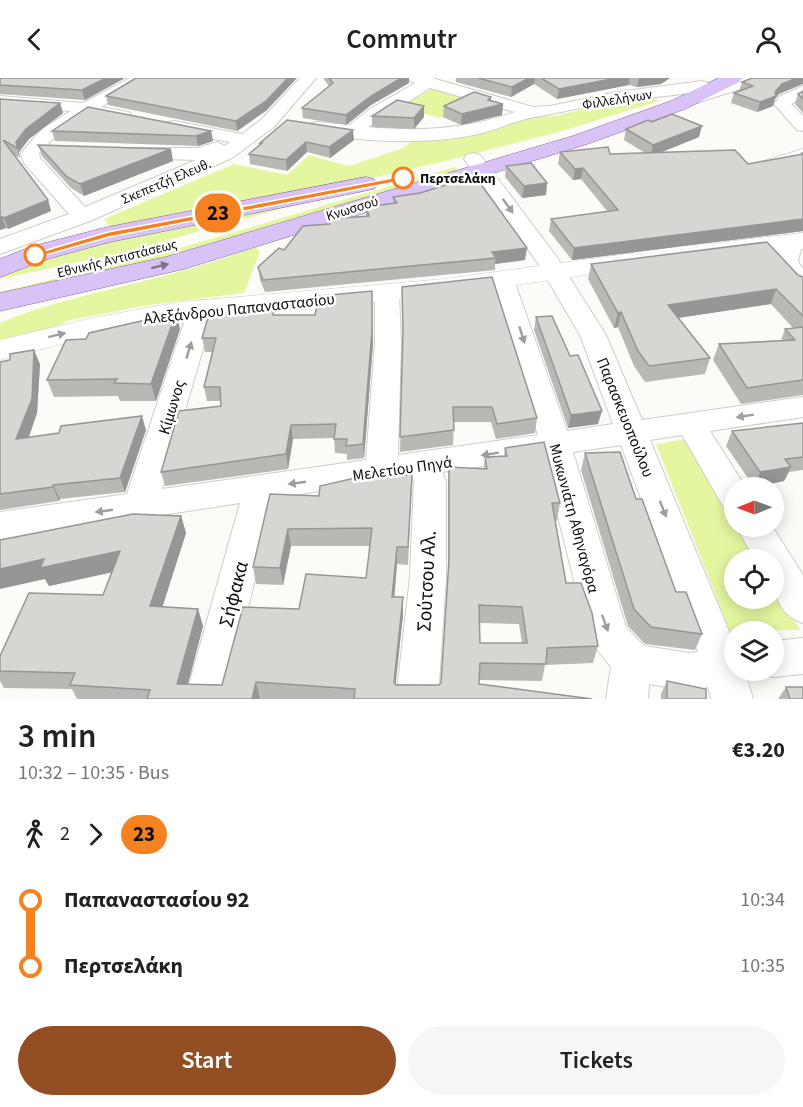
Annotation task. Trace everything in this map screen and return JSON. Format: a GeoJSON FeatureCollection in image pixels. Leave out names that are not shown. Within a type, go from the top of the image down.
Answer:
{"type":"FeatureCollection","features":[{"type":"Feature","properties":{"kind":"main road","name":"Κνωσσού"},"geometry":{"type":"LineString","coordinates":[[406,178],[477,164],[599,134],[704,88],[734,78]]}},
{"type":"Feature","properties":{"kind":"main road","name":"Κνωσσού"},"geometry":{"type":"LineString","coordinates":[[103,280],[206,254],[477,164]]}},
{"type":"Feature","properties":{"kind":"main road"},"geometry":{"type":"LineString","coordinates":[[0,269],[42,252],[87,240],[406,178]]}},
{"type":"Feature","properties":{"kind":"main road","name":"Εθνικής Αντιστάσεως"},"geometry":{"type":"LineString","coordinates":[[0,286],[175,244],[406,178]]}},
{"type":"Feature","properties":{"kind":"main road"},"geometry":{"type":"LineString","coordinates":[[702,253],[800,241]]}},
{"type":"Feature","properties":{"kind":"main road","name":"Αλεξάνδρου Παπαναστασίου"},"geometry":{"type":"LineString","coordinates":[[0,350],[92,327],[202,308],[387,293],[655,259]]}},
{"type":"Feature","properties":{"kind":"main road"},"geometry":{"type":"LineString","coordinates":[[0,316],[103,280]]}},
{"type":"Feature","properties":{"kind":"main road","name":"Εθνικής Αντιστάσεως"},"geometry":{"type":"LineString","coordinates":[[0,302],[103,280]]}},
{"type":"Feature","properties":{"kind":"street"},"geometry":{"type":"LineString","coordinates":[[82,216],[31,159],[32,148],[51,131],[141,78]]}},
{"type":"Feature","properties":{"kind":"street","name":"Σκεπετζή Ελευθ."},"geometry":{"type":"LineString","coordinates":[[0,247],[82,216],[199,167],[270,120],[308,78]]}},
{"type":"Feature","properties":{"kind":"street"},"geometry":{"type":"LineString","coordinates":[[675,78],[704,88]]}},
{"type":"Feature","properties":{"kind":"street","name":"Φιλλελήνων"},"geometry":{"type":"LineString","coordinates":[[532,112],[550,111],[617,97],[704,88],[760,78]]}},
{"type":"Feature","properties":{"kind":"street"},"geometry":{"type":"LineString","coordinates":[[351,132],[421,80],[532,112]]}},
{"type":"Feature","properties":{"kind":"street"},"geometry":{"type":"LineString","coordinates":[[803,91],[786,99],[783,104],[803,126]]}},
{"type":"Feature","properties":{"kind":"street"},"geometry":{"type":"LineString","coordinates":[[0,101],[89,108],[138,119]]}},
{"type":"Feature","properties":{"kind":"street"},"geometry":{"type":"LineString","coordinates":[[270,120],[351,132],[417,136],[454,135],[532,112]]}},
{"type":"Feature","properties":{"kind":"street"},"geometry":{"type":"LineString","coordinates":[[159,123],[240,139]]}},
{"type":"Feature","properties":{"kind":"street"},"geometry":{"type":"LineString","coordinates":[[116,151],[206,153],[240,139]]}},
{"type":"Feature","properties":{"kind":"street"},"geometry":{"type":"LineString","coordinates":[[32,148],[56,149]]}},
{"type":"Feature","properties":{"kind":"street","name":"Παρασκευοπούλου"},"geometry":{"type":"LineString","coordinates":[[477,164],[555,272],[593,335],[724,661]]}},
{"type":"Feature","properties":{"kind":"street"},"geometry":{"type":"LineString","coordinates":[[800,241],[788,252],[786,263],[803,284]]}},
{"type":"Feature","properties":{"kind":"street","name":"Μυκωνιάτη Αθηναγόρα"},"geometry":{"type":"LineString","coordinates":[[502,280],[555,444],[605,625],[615,644],[632,660]]}},
{"type":"Feature","properties":{"kind":"street"},"geometry":{"type":"LineString","coordinates":[[381,471],[388,344],[387,293]]}},
{"type":"Feature","properties":{"kind":"street","name":"Κίμωνος"},"geometry":{"type":"LineString","coordinates":[[140,506],[202,308]]}},
{"type":"Feature","properties":{"kind":"street","name":"Μελετίου Πηγά"},"geometry":{"type":"LineString","coordinates":[[0,526],[803,407]]}},
{"type":"Feature","properties":{"kind":"street"},"geometry":{"type":"LineString","coordinates":[[690,424],[724,479]]}},
{"type":"Feature","properties":{"kind":"street","name":"Σούτσου Αλ."},"geometry":{"type":"LineString","coordinates":[[417,699],[426,615],[430,494],[430,482],[423,465]]}},
{"type":"Feature","properties":{"kind":"street","name":"Σήφακα"},"geometry":{"type":"LineString","coordinates":[[206,699],[260,488]]}},
{"type":"Feature","properties":{"kind":"street"},"geometry":{"type":"LineString","coordinates":[[784,576],[803,607]]}},
{"type":"Feature","properties":{"kind":"street"},"geometry":{"type":"LineString","coordinates":[[784,658],[803,656]]}},
{"type":"Feature","properties":{"kind":"street"},"geometry":{"type":"LineString","coordinates":[[627,699],[632,660],[653,667],[724,675]]}},
{"type":"Feature","properties":{"kind":"lane"},"geometry":{"type":"LineString","coordinates":[[758,165],[803,152]]}},
{"type":"Feature","properties":{"kind":"green space"},"geometry":{"type":"Polygon","coordinates":[[[431,89],[470,98],[440,118],[410,110],[406,104],[431,89]]]}},
{"type":"Feature","properties":{"kind":"green space"},"geometry":{"type":"Polygon","coordinates":[[[652,97],[659,101],[552,134],[341,185],[113,230],[104,219],[234,164],[287,175],[309,155],[349,166],[401,149],[418,138],[531,117],[555,116],[606,104],[652,97]]]}},
{"type":"Feature","properties":{"kind":"green space"},"geometry":{"type":"Polygon","coordinates":[[[455,167],[459,171],[171,256],[0,296],[0,292],[170,251],[455,167]]]}},
{"type":"Feature","properties":{"kind":"green space"},"geometry":{"type":"Polygon","coordinates":[[[317,199],[117,254],[0,279],[0,276],[71,249],[317,199]]]}},
{"type":"Feature","properties":{"kind":"green space"},"geometry":{"type":"Polygon","coordinates":[[[256,247],[260,252],[244,293],[149,305],[70,320],[36,336],[0,343],[0,323],[38,309],[193,268],[256,247]]]}},
{"type":"Feature","properties":{"kind":"green space"},"geometry":{"type":"Polygon","coordinates":[[[688,439],[724,501],[724,537],[745,537],[752,549],[724,549],[724,609],[784,609],[784,603],[800,630],[784,630],[784,621],[726,621],[656,444],[688,439]]]}},
{"type":"Feature","properties":{"kind":"building"},"geometry":{"type":"Polygon","coordinates":[[[0,78],[106,78],[82,90],[0,85],[0,78]]]}},
{"type":"Feature","properties":{"kind":"building"},"geometry":{"type":"Polygon","coordinates":[[[136,78],[288,78],[266,101],[236,121],[106,96],[136,78]]]}},
{"type":"Feature","properties":{"kind":"building"},"geometry":{"type":"Polygon","coordinates":[[[329,78],[401,78],[371,96],[346,115],[302,108],[333,83],[329,78]]]}},
{"type":"Feature","properties":{"kind":"building"},"geometry":{"type":"Polygon","coordinates":[[[478,78],[529,78],[512,87],[478,78]]]}},
{"type":"Feature","properties":{"kind":"building"},"geometry":{"type":"Polygon","coordinates":[[[541,78],[617,78],[559,89],[541,78]]]}},
{"type":"Feature","properties":{"kind":"building"},"geometry":{"type":"Polygon","coordinates":[[[752,78],[797,78],[782,84],[775,92],[776,96],[760,102],[734,93],[753,86],[742,82],[752,78]]]}},
{"type":"Feature","properties":{"kind":"building"},"geometry":{"type":"Polygon","coordinates":[[[474,92],[491,97],[488,100],[503,104],[462,114],[444,106],[474,92]]]}},
{"type":"Feature","properties":{"kind":"building"},"geometry":{"type":"Polygon","coordinates":[[[0,99],[60,103],[26,129],[16,142],[17,148],[3,140],[48,200],[4,218],[0,217],[0,99]]]}},
{"type":"Feature","properties":{"kind":"building"},"geometry":{"type":"Polygon","coordinates":[[[397,100],[424,106],[414,118],[372,116],[397,100]]]}},
{"type":"Feature","properties":{"kind":"building"},"geometry":{"type":"Polygon","coordinates":[[[88,107],[211,131],[196,136],[52,131],[88,107]]]}},
{"type":"Feature","properties":{"kind":"building"},"geometry":{"type":"Polygon","coordinates":[[[672,114],[702,126],[653,145],[626,129],[648,120],[652,122],[672,114]]]}},
{"type":"Feature","properties":{"kind":"building"},"geometry":{"type":"Polygon","coordinates":[[[287,120],[353,130],[329,147],[306,142],[286,160],[249,154],[287,120]]]}},
{"type":"Feature","properties":{"kind":"building"},"geometry":{"type":"Polygon","coordinates":[[[38,145],[171,149],[80,184],[67,177],[38,145]]]}},
{"type":"Feature","properties":{"kind":"building"},"geometry":{"type":"Polygon","coordinates":[[[608,147],[610,154],[735,150],[748,164],[803,154],[803,219],[574,248],[551,219],[618,210],[583,168],[575,169],[560,152],[608,147]]]}},
{"type":"Feature","properties":{"kind":"building"},"geometry":{"type":"Polygon","coordinates":[[[531,163],[547,183],[524,186],[506,166],[531,163]]]}},
{"type":"Feature","properties":{"kind":"building"},"geometry":{"type":"Polygon","coordinates":[[[475,176],[527,248],[492,252],[496,258],[263,280],[258,267],[279,248],[284,250],[303,226],[330,224],[329,219],[369,216],[366,207],[397,203],[393,197],[420,193],[475,176]]]}},
{"type":"Feature","properties":{"kind":"building"},"geometry":{"type":"Polygon","coordinates":[[[767,242],[798,275],[803,277],[803,316],[776,289],[668,305],[710,358],[649,366],[638,351],[621,312],[618,313],[591,264],[767,242]]]}},
{"type":"Feature","properties":{"kind":"building"},"geometry":{"type":"Polygon","coordinates":[[[492,277],[537,418],[497,424],[492,407],[453,407],[454,430],[400,437],[402,287],[492,277]]]}},
{"type":"Feature","properties":{"kind":"building"},"geometry":{"type":"Polygon","coordinates":[[[372,291],[372,330],[363,444],[346,446],[347,439],[334,439],[336,424],[291,425],[286,454],[161,472],[179,411],[221,406],[220,387],[204,387],[216,338],[202,338],[209,314],[274,311],[273,315],[315,315],[319,296],[372,291]]]}},
{"type":"Feature","properties":{"kind":"building"},"geometry":{"type":"Polygon","coordinates":[[[176,313],[151,384],[114,383],[117,379],[47,380],[66,340],[86,339],[89,333],[176,313]]]}},
{"type":"Feature","properties":{"kind":"building"},"geometry":{"type":"Polygon","coordinates":[[[552,316],[570,356],[578,355],[602,411],[571,415],[536,317],[552,316]]]}},
{"type":"Feature","properties":{"kind":"building"},"geometry":{"type":"Polygon","coordinates":[[[803,327],[803,380],[747,388],[719,344],[795,340],[785,329],[803,327]]]}},
{"type":"Feature","properties":{"kind":"building"},"geometry":{"type":"Polygon","coordinates":[[[34,350],[32,399],[16,439],[59,433],[61,426],[142,416],[120,478],[53,485],[53,487],[0,494],[0,362],[10,360],[10,354],[34,350]]]}},
{"type":"Feature","properties":{"kind":"building"},"geometry":{"type":"Polygon","coordinates":[[[803,423],[803,457],[785,459],[791,467],[760,472],[732,431],[803,423]]]}},
{"type":"Feature","properties":{"kind":"building"},"geometry":{"type":"Polygon","coordinates":[[[544,442],[560,503],[552,503],[566,583],[581,583],[592,613],[598,646],[547,648],[546,664],[480,663],[479,684],[592,699],[354,699],[355,689],[256,682],[252,699],[147,699],[150,690],[70,685],[75,673],[0,671],[0,656],[29,593],[103,595],[120,551],[40,568],[44,559],[0,569],[0,540],[133,514],[181,516],[150,606],[198,609],[177,684],[222,685],[243,607],[299,609],[306,574],[366,578],[372,528],[288,529],[280,568],[253,567],[270,494],[319,496],[320,486],[372,474],[412,475],[408,547],[397,547],[392,597],[403,597],[394,682],[396,685],[439,685],[441,683],[449,560],[449,467],[487,469],[485,457],[507,456],[505,448],[544,442]],[[479,605],[480,643],[527,643],[522,607],[479,605]]]}},
{"type":"Feature","properties":{"kind":"building"},"geometry":{"type":"Polygon","coordinates":[[[620,452],[636,499],[642,499],[676,592],[686,592],[702,634],[651,627],[634,609],[585,453],[620,452]]]}},
{"type":"Feature","properties":{"kind":"building"},"geometry":{"type":"Polygon","coordinates":[[[667,681],[706,689],[706,699],[667,699],[667,681]]]}},
{"type":"Feature","properties":{"kind":"building"},"geometry":{"type":"Polygon","coordinates":[[[786,687],[803,687],[803,699],[790,699],[786,687]]]}},
{"type":"Feature","properties":{"kind":"bus line","name":"23"},"geometry":{"type":"LineString","coordinates":[[35,255],[108,235],[403,178]]}},
{"type":"Feature","properties":{"kind":"place","name":"Περτσελάκη"},"geometry":{"type":"Point","coordinates":[403,178]}}]}
